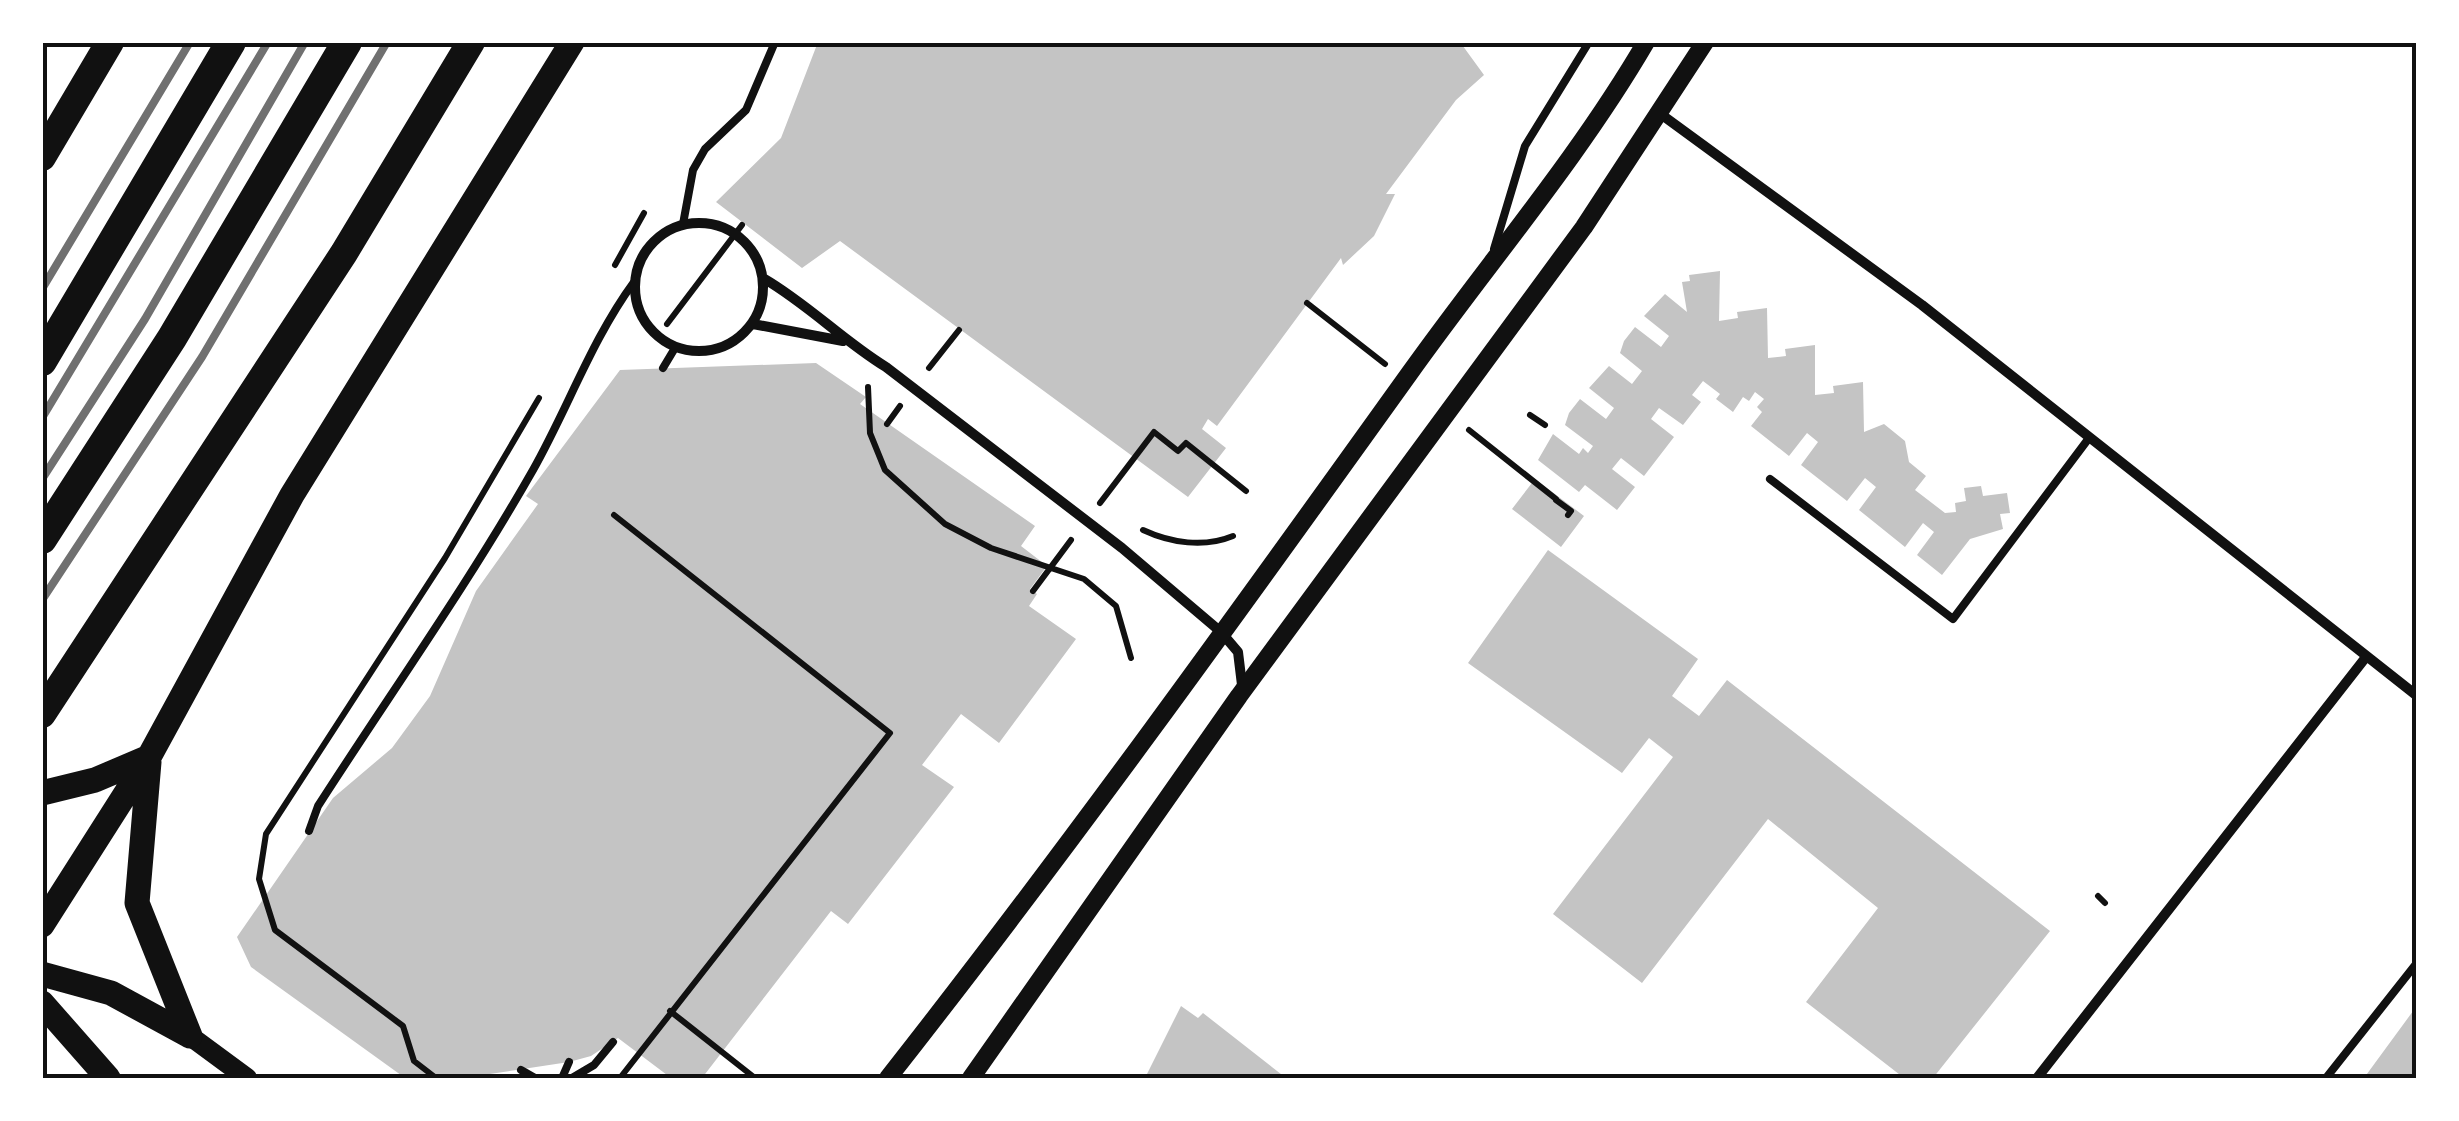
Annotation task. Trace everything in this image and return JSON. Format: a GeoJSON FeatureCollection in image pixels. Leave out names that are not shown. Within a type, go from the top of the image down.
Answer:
{"type":"FeatureCollection","features":[{"type":"Feature","properties":{"kind":"highway"},"geometry":{"type":"LineString","coordinates":[[42,156],[110,42]]}},
{"type":"Feature","properties":{"kind":"highway"},"geometry":{"type":"LineString","coordinates":[[42,362],[231,42]]}},
{"type":"Feature","properties":{"kind":"highway"},"geometry":{"type":"LineString","coordinates":[[42,539],[172,338],[347,42]]}},
{"type":"Feature","properties":{"kind":"highway"},"geometry":{"type":"LineString","coordinates":[[42,714],[344,253],[471,42]]}},
{"type":"Feature","properties":{"kind":"main road"},"geometry":{"type":"LineString","coordinates":[[42,925],[149,756],[292,495],[572,42]]}},
{"type":"Feature","properties":{"kind":"main road"},"geometry":{"type":"LineString","coordinates":[[42,794],[96,780],[149,756]]}},
{"type":"Feature","properties":{"kind":"main road"},"geometry":{"type":"LineString","coordinates":[[149,756],[137,903],[190,1036]]}},
{"type":"Feature","properties":{"kind":"main road"},"geometry":{"type":"LineString","coordinates":[[42,974],[111,993],[190,1036],[247,1078]]}},
{"type":"Feature","properties":{"kind":"main road"},"geometry":{"type":"LineString","coordinates":[[42,1004],[108,1078]]}},
{"type":"Feature","properties":{"kind":"street"},"geometry":{"type":"LineString","coordinates":[[888,1078],[1273,567],[1492,258],[1562,170],[1646,42]]}},
{"type":"Feature","properties":{"kind":"street"},"geometry":{"type":"LineString","coordinates":[[971,1078],[1239,696],[1415,460],[1662,114],[1705,42]]}},
{"type":"Feature","properties":{"kind":"street"},"geometry":{"type":"LineString","coordinates":[[1662,114],[1922,305],[2416,695]]}},
{"type":"Feature","properties":{"kind":"street"},"geometry":{"type":"LineString","coordinates":[[699,222],[734,232],[750,247],[763,278],[763,299],[753,324],[735,341],[716,350],[676,348],[658,338],[644,322],[634,282],[651,244],[664,231],[683,224],[699,222]]}},
{"type":"Feature","properties":{"kind":"street"},"geometry":{"type":"LineString","coordinates":[[763,278],[823,317],[844,341],[886,367],[1106,536],[1221,632],[1242,666],[1239,696]]}},
{"type":"Feature","properties":{"kind":"street"},"geometry":{"type":"LineString","coordinates":[[753,324],[844,341]]}},
{"type":"Feature","properties":{"kind":"street"},"geometry":{"type":"LineString","coordinates":[[2038,1078],[2366,657]]}},
{"type":"Feature","properties":{"kind":"lane"},"geometry":{"type":"LineString","coordinates":[[683,224],[693,170],[705,148],[746,110],[775,42]]}},
{"type":"Feature","properties":{"kind":"lane"},"geometry":{"type":"LineString","coordinates":[[1492,258],[1525,146],[1588,42]]}},
{"type":"Feature","properties":{"kind":"lane"},"geometry":{"type":"LineString","coordinates":[[309,831],[318,806],[469,578],[534,468],[616,306],[634,282]]}},
{"type":"Feature","properties":{"kind":"lane"},"geometry":{"type":"LineString","coordinates":[[663,368],[676,348]]}},
{"type":"Feature","properties":{"kind":"lane"},"geometry":{"type":"LineString","coordinates":[[1770,479],[1953,618],[2089,438]]}},
{"type":"Feature","properties":{"kind":"lane"},"geometry":{"type":"LineString","coordinates":[[2326,1078],[2416,964]]}},
{"type":"Feature","properties":{"kind":"lane"},"geometry":{"type":"LineString","coordinates":[[572,1078],[594,1064],[613,1042]]}},
{"type":"Feature","properties":{"kind":"lane"},"geometry":{"type":"LineString","coordinates":[[562,1078],[569,1062]]}},
{"type":"Feature","properties":{"kind":"lane"},"geometry":{"type":"LineString","coordinates":[[520,1070],[535,1078]]}},
{"type":"Feature","properties":{"kind":"path"},"geometry":{"type":"LineString","coordinates":[[666,326],[742,226]]}},
{"type":"Feature","properties":{"kind":"path"},"geometry":{"type":"LineString","coordinates":[[862,376],[871,394],[870,433],[885,470],[945,524],[991,548],[1084,579],[1116,606],[1132,658]]}},
{"type":"Feature","properties":{"kind":"path"},"geometry":{"type":"LineString","coordinates":[[1530,415],[1545,426]]}},
{"type":"Feature","properties":{"kind":"path"},"geometry":{"type":"LineString","coordinates":[[1154,432],[1178,451],[1186,443],[1246,491]]}},
{"type":"Feature","properties":{"kind":"path"},"geometry":{"type":"LineString","coordinates":[[1502,458],[1571,511],[1568,515]]}},
{"type":"Feature","properties":{"kind":"path"},"geometry":{"type":"LineString","coordinates":[[614,516],[890,733],[620,1078]]}},
{"type":"Feature","properties":{"kind":"path"},"geometry":{"type":"LineString","coordinates":[[2098,896],[2105,902]]}},
{"type":"Feature","properties":{"kind":"path"},"geometry":{"type":"LineString","coordinates":[[670,1011],[755,1078]]}},
{"type":"Feature","properties":{"kind":"building"},"geometry":{"type":"Polygon","coordinates":[[[818,42],[1460,42],[1484,75],[1456,100],[1386,194],[1395,194],[1374,236],[1343,265],[1341,258],[1217,426],[1208,419],[1202,429],[1226,448],[1188,497],[840,241],[802,268],[716,202],[781,138],[818,42]]]}},
{"type":"Feature","properties":{"kind":"building"},"geometry":{"type":"Polygon","coordinates":[[[1720,271],[1719,321],[1738,318],[1737,312],[1767,308],[1768,358],[1786,356],[1785,349],[1815,345],[1815,395],[1834,393],[1833,386],[1863,382],[1864,432],[1884,424],[1905,441],[1909,462],[1926,476],[1915,490],[1945,513],[1956,512],[1955,503],[1966,501],[1964,488],[1981,486],[1983,496],[2007,493],[2010,513],[2000,514],[2003,529],[1970,539],[1942,575],[1917,555],[1934,532],[1923,523],[1905,547],[1859,510],[1876,487],[1865,478],[1847,501],[1801,465],[1818,442],[1807,433],[1789,456],[1751,426],[1762,412],[1757,407],[1764,399],[1755,392],[1749,401],[1743,397],[1733,412],[1716,399],[1720,394],[1703,381],[1692,395],[1701,402],[1683,425],[1659,408],[1651,419],[1674,437],[1644,476],[1621,458],[1612,469],[1635,487],[1617,510],[1585,485],[1579,492],[1538,460],[1553,434],[1579,454],[1583,448],[1588,453],[1593,446],[1565,425],[1569,413],[1580,399],[1606,419],[1614,408],[1589,388],[1609,366],[1632,384],[1642,371],[1620,353],[1624,341],[1635,327],[1661,347],[1669,336],[1644,316],[1665,294],[1687,312],[1682,282],[1690,281],[1689,275],[1720,271]]]}},
{"type":"Feature","properties":{"kind":"building"},"geometry":{"type":"Polygon","coordinates":[[[816,363],[866,397],[860,404],[1035,526],[1021,546],[1047,566],[1030,589],[1037,594],[1029,606],[1076,639],[999,743],[961,714],[922,765],[954,787],[848,924],[831,911],[702,1078],[671,1078],[618,1038],[591,1056],[569,1062],[463,1078],[405,1078],[251,967],[237,937],[333,798],[392,748],[430,696],[476,591],[538,504],[526,496],[620,370],[816,363]]]}},
{"type":"Feature","properties":{"kind":"building"},"geometry":{"type":"Polygon","coordinates":[[[1535,479],[1584,516],[1561,547],[1512,509],[1535,479]]]}},
{"type":"Feature","properties":{"kind":"building"},"geometry":{"type":"Polygon","coordinates":[[[1548,550],[1698,659],[1672,696],[1699,716],[1727,680],[2050,931],[1933,1078],[1904,1078],[1806,1002],[1878,908],[1768,819],[1642,983],[1553,914],[1673,757],[1649,738],[1622,773],[1468,663],[1548,550]]]}},
{"type":"Feature","properties":{"kind":"building"},"geometry":{"type":"Polygon","coordinates":[[[1181,1006],[1198,1018],[1203,1013],[1286,1078],[1145,1078],[1181,1006]]]}},
{"type":"Feature","properties":{"kind":"building"},"geometry":{"type":"Polygon","coordinates":[[[2416,1007],[2416,1078],[2364,1078],[2416,1007]]]}},
{"type":"Feature","properties":{"kind":"railway"},"geometry":{"type":"LineString","coordinates":[[42,289],[190,42]]}},
{"type":"Feature","properties":{"kind":"railway"},"geometry":{"type":"LineString","coordinates":[[42,418],[268,42]]}},
{"type":"Feature","properties":{"kind":"railway"},"geometry":{"type":"LineString","coordinates":[[42,479],[145,319],[305,42]]}},
{"type":"Feature","properties":{"kind":"railway"},"geometry":{"type":"LineString","coordinates":[[42,600],[202,357],[387,42]]}}]}
